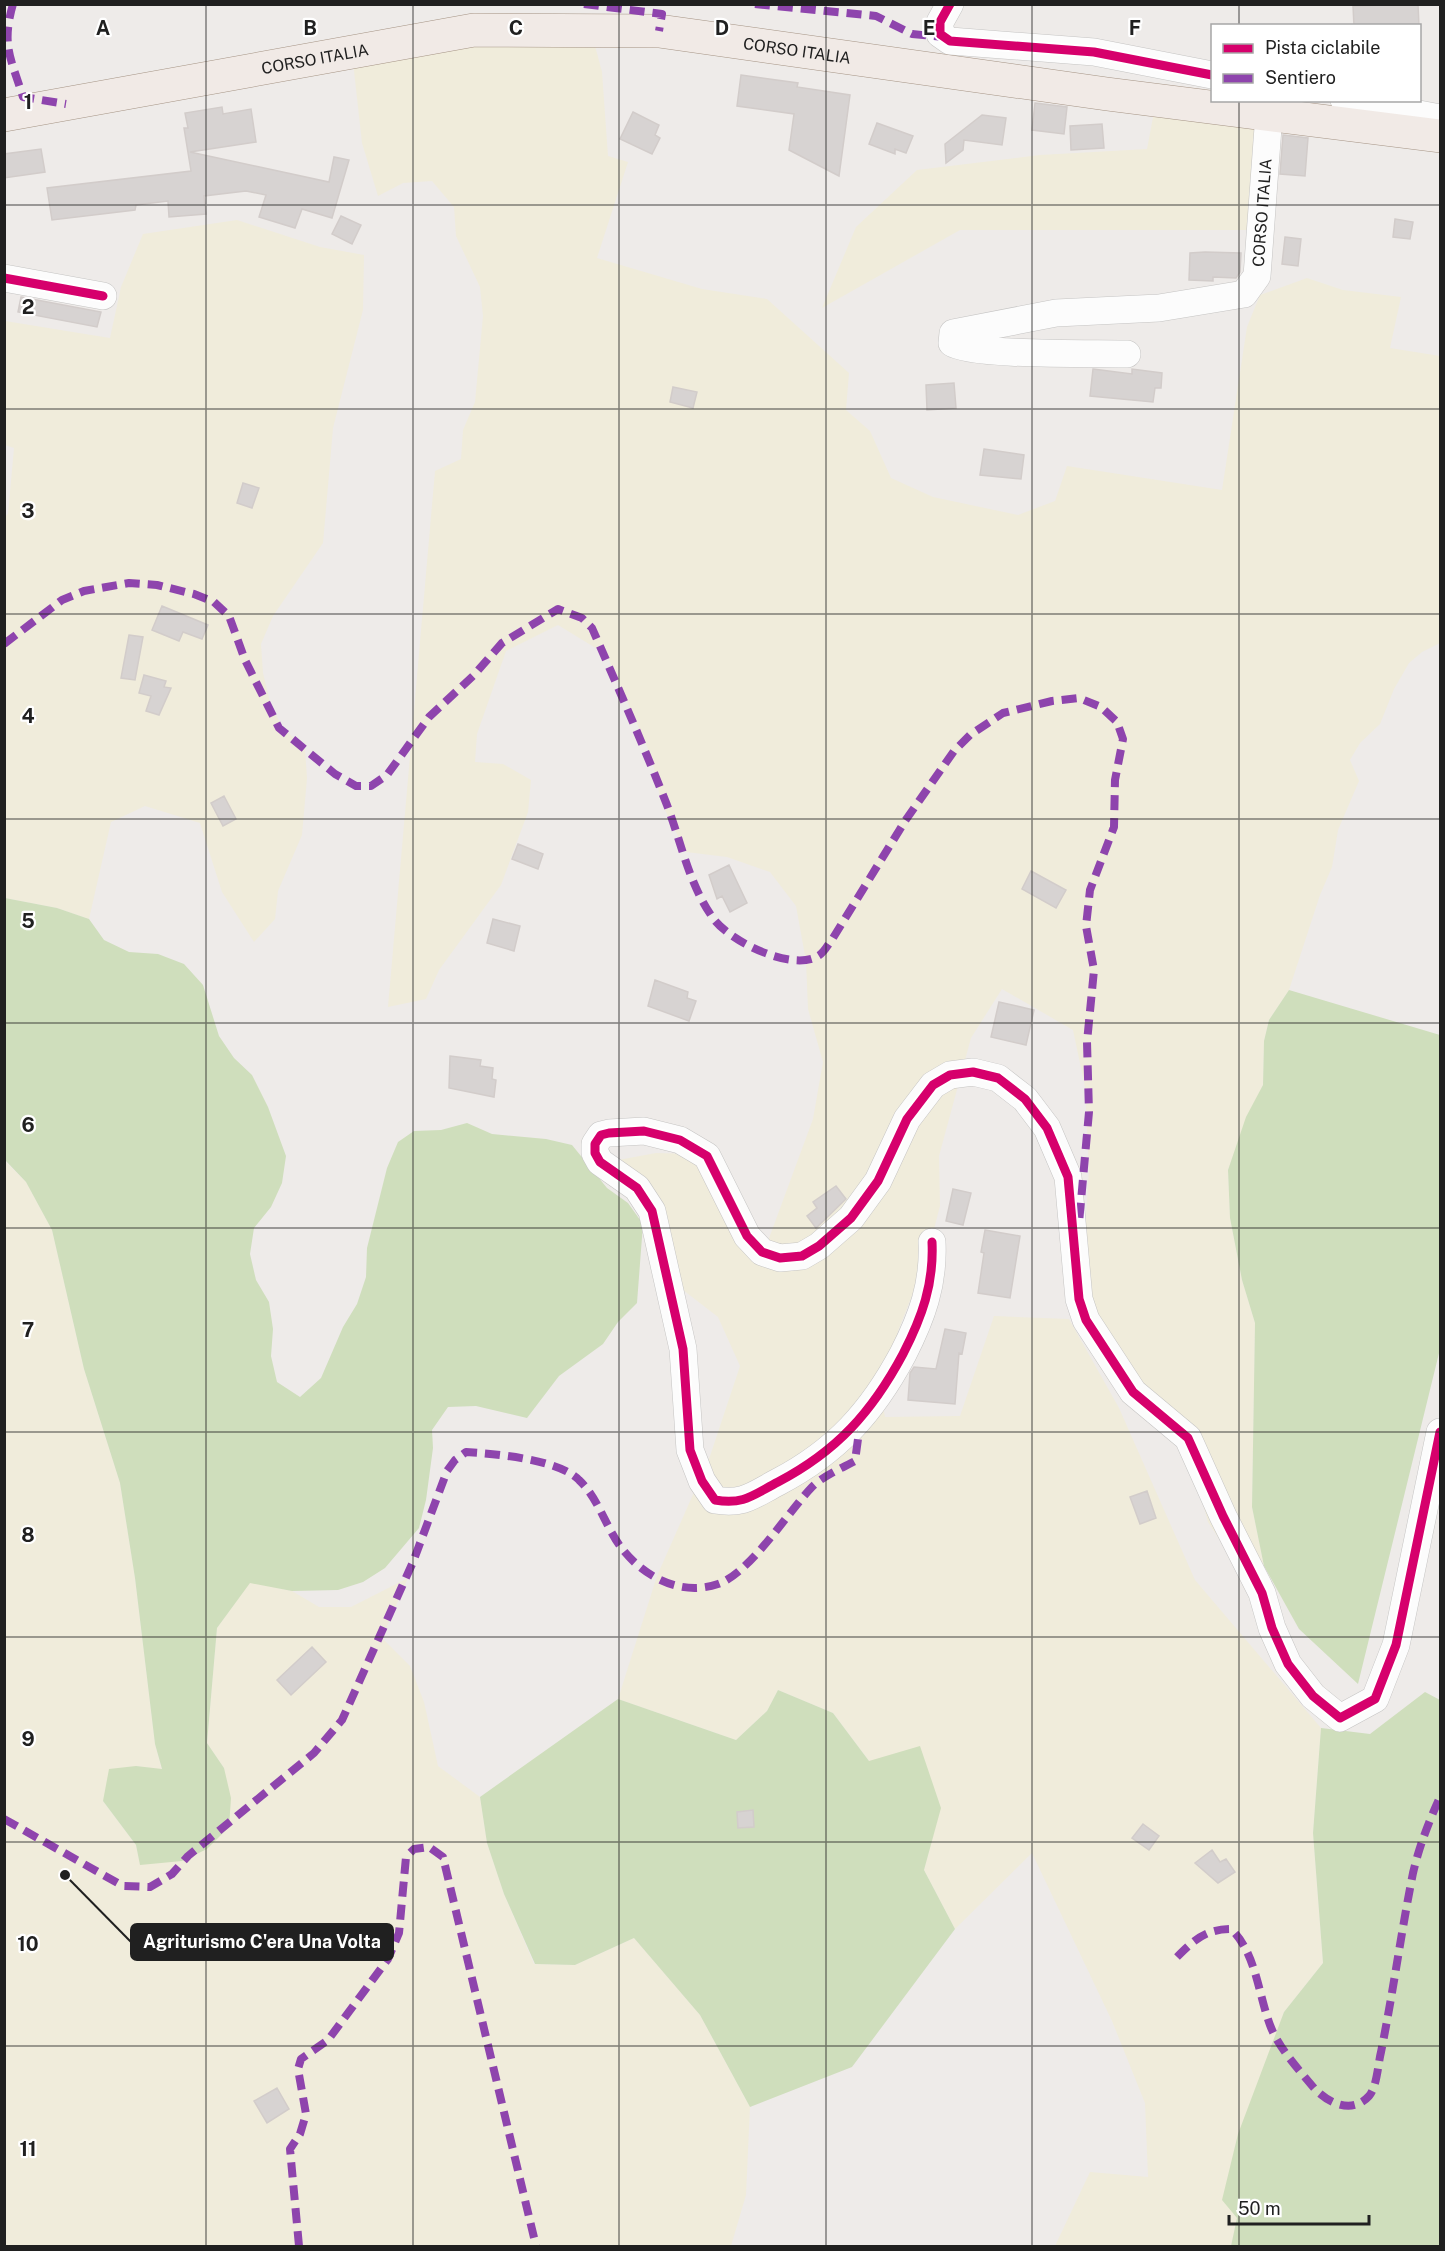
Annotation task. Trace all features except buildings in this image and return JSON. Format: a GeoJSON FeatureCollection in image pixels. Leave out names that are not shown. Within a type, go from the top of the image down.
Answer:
{"type":"FeatureCollection","features":[{"type":"Feature","properties":{"kind":"main road","name":"CORSO ITALIA"},"geometry":{"type":"LineString","coordinates":[[4,115],[474,30],[659,31],[1440,136]]}},
{"type":"Feature","properties":{"kind":"street"},"geometry":{"type":"LineString","coordinates":[[950,4],[939,26],[940,34],[950,41],[1094,52],[1211,75]]}},
{"type":"Feature","properties":{"kind":"street"},"geometry":{"type":"LineString","coordinates":[[1355,102],[1440,118]]}},
{"type":"Feature","properties":{"kind":"street","name":"CORSO ITALIA"},"geometry":{"type":"LineString","coordinates":[[1127,354],[991,351],[959,348],[952,343],[953,333],[1056,313],[1159,308],[1244,294],[1257,276],[1269,114]]}},
{"type":"Feature","properties":{"kind":"street"},"geometry":{"type":"LineString","coordinates":[[4,278],[103,296]]}},
{"type":"Feature","properties":{"kind":"street"},"geometry":{"type":"LineString","coordinates":[[932,1242],[933,1267],[927,1303],[884,1389],[867,1413],[830,1448],[795,1473],[734,1503],[715,1500],[702,1481],[690,1450],[683,1349],[652,1211],[637,1188],[600,1162],[595,1154],[595,1144],[601,1135],[644,1131],[680,1140],[707,1155],[747,1236],[762,1252],[780,1258],[802,1256],[819,1246],[851,1218],[878,1181],[907,1119],[933,1085],[950,1075],[973,1072],[998,1078],[1025,1099],[1047,1128],[1068,1177],[1079,1299],[1086,1320],[1132,1392],[1188,1438],[1223,1516],[1262,1593],[1272,1628],[1288,1664],[1312,1696],[1340,1718],[1376,1699],[1396,1645],[1440,1432]]}},
{"type":"Feature","properties":{"kind":"shaded area"},"geometry":{"type":"Polygon","coordinates":[[[519,39],[594,42],[602,72],[608,156],[628,162],[597,258],[702,289],[767,299],[849,373],[846,410],[870,431],[891,478],[933,497],[1018,515],[1055,501],[1067,466],[1222,490],[1247,327],[1260,295],[1307,278],[1343,290],[1401,297],[1390,348],[1440,356],[1440,643],[1422,652],[1409,663],[1394,689],[1380,724],[1360,743],[1350,760],[1359,781],[1338,830],[1332,867],[1320,895],[1289,990],[1269,1020],[1264,1041],[1263,1085],[1228,1170],[1230,1218],[1242,1280],[1255,1323],[1252,1507],[1265,1582],[1242,1574],[1208,1522],[1190,1456],[1127,1398],[1087,1289],[1085,1233],[1089,1169],[1085,1087],[1073,1030],[1002,989],[971,1038],[939,1156],[940,1206],[926,1260],[898,1331],[883,1407],[885,1417],[960,1416],[994,1316],[1069,1319],[1119,1408],[1195,1580],[1321,1728],[1313,1833],[1323,1963],[1284,2012],[1231,2246],[1055,2246],[1090,2172],[1148,2177],[1145,2103],[1112,2021],[1032,1853],[955,1929],[924,1870],[940,1808],[869,1761],[833,1713],[778,1690],[767,1711],[736,1740],[618,1699],[657,1576],[710,1456],[740,1366],[718,1317],[674,1283],[613,1161],[656,1153],[693,1154],[768,1241],[813,1119],[823,1062],[808,1009],[806,961],[796,906],[770,872],[727,857],[686,852],[661,802],[652,758],[607,655],[558,625],[506,651],[477,734],[475,762],[503,764],[531,780],[528,812],[501,885],[439,970],[426,999],[388,1007],[435,471],[461,459],[463,430],[475,402],[483,316],[480,287],[456,236],[454,207],[432,181],[403,183],[378,196],[362,143],[353,62],[519,39]]]}},
{"type":"Feature","properties":{"kind":"shaded area"},"geometry":{"type":"Polygon","coordinates":[[[1154,112],[1260,124],[1253,230],[960,230],[822,308],[856,227],[917,170],[1040,155],[1147,149],[1154,112]]]}},
{"type":"Feature","properties":{"kind":"shaded area"},"geometry":{"type":"Polygon","coordinates":[[[237,220],[320,247],[364,255],[363,310],[333,428],[323,543],[273,616],[261,644],[263,673],[270,702],[282,727],[305,749],[307,778],[302,835],[278,891],[275,919],[254,942],[222,892],[200,823],[145,806],[111,822],[89,919],[57,908],[5,898],[4,517],[8,514],[14,448],[5,445],[5,321],[110,338],[121,287],[143,234],[237,220]]]}},
{"type":"Feature","properties":{"kind":"shaded area"},"geometry":{"type":"Polygon","coordinates":[[[4,1160],[26,1182],[52,1230],[84,1369],[120,1483],[135,1578],[155,1744],[162,1770],[136,1766],[103,1801],[136,1845],[140,1864],[224,1768],[207,1743],[217,1628],[250,1582],[292,1591],[319,1607],[351,1607],[408,1578],[382,1638],[410,1666],[424,1702],[438,1766],[480,1797],[487,1843],[504,1894],[534,1964],[575,1965],[634,1938],[700,2015],[750,2107],[746,2195],[731,2246],[5,2246],[4,1160]]]}},
{"type":"Feature","properties":{"kind":"green space"},"geometry":{"type":"Polygon","coordinates":[[[5,898],[57,908],[89,919],[104,940],[129,952],[158,954],[184,964],[203,985],[219,1036],[234,1058],[252,1075],[268,1107],[286,1156],[282,1183],[271,1207],[254,1228],[250,1254],[256,1280],[269,1302],[273,1329],[271,1356],[277,1382],[300,1397],[321,1378],[343,1327],[357,1304],[366,1277],[367,1248],[387,1168],[398,1142],[414,1131],[441,1130],[467,1123],[492,1134],[546,1139],[572,1145],[607,1188],[628,1203],[643,1224],[637,1303],[618,1322],[603,1344],[559,1376],[527,1418],[476,1406],[448,1407],[432,1430],[433,1448],[426,1500],[419,1528],[385,1568],[363,1582],[338,1590],[292,1591],[250,1583],[217,1628],[207,1743],[224,1768],[231,1798],[229,1827],[207,1849],[182,1861],[140,1865],[136,1845],[103,1801],[109,1769],[136,1766],[162,1769],[155,1744],[135,1578],[120,1483],[84,1369],[52,1230],[26,1182],[5,1160],[5,898]]]}},
{"type":"Feature","properties":{"kind":"green space"},"geometry":{"type":"Polygon","coordinates":[[[1289,990],[1440,1035],[1440,1349],[1358,1684],[1299,1629],[1264,1566],[1252,1507],[1255,1323],[1242,1280],[1230,1218],[1228,1170],[1246,1117],[1263,1085],[1264,1041],[1269,1020],[1289,990]]]}},
{"type":"Feature","properties":{"kind":"green space"},"geometry":{"type":"Polygon","coordinates":[[[778,1690],[833,1713],[869,1761],[920,1746],[941,1808],[924,1870],[955,1929],[852,2067],[750,2107],[700,2015],[634,1938],[575,1965],[535,1964],[504,1894],[487,1843],[480,1797],[618,1699],[736,1740],[767,1711],[778,1690]]]}},
{"type":"Feature","properties":{"kind":"green space"},"geometry":{"type":"Polygon","coordinates":[[[1425,1692],[1440,1700],[1440,2246],[1231,2246],[1237,2218],[1222,2200],[1238,2134],[1284,2012],[1323,1963],[1313,1833],[1321,1728],[1370,1734],[1425,1692]]]}},
{"type":"Feature","properties":{"kind":"marked path"},"geometry":{"type":"LineString","coordinates":[[13,4],[9,18],[9,52],[23,97],[66,104]]}},
{"type":"Feature","properties":{"kind":"marked path"},"geometry":{"type":"LineString","coordinates":[[584,4],[662,14],[659,31]]}},
{"type":"Feature","properties":{"kind":"marked path"},"geometry":{"type":"LineString","coordinates":[[755,4],[876,16],[912,34],[943,37]]}},
{"type":"Feature","properties":{"kind":"marked path"},"geometry":{"type":"LineString","coordinates":[[4,644],[62,600],[84,591],[129,583],[157,585],[194,594],[214,602],[229,616],[245,660],[279,728],[335,774],[356,786],[371,786],[387,775],[429,717],[473,676],[502,643],[558,609],[582,618],[592,628],[629,714],[665,800],[691,876],[704,905],[721,927],[732,936],[762,952],[793,960],[807,960],[818,956],[824,950],[905,821],[954,751],[970,735],[1003,713],[1052,701],[1079,698],[1101,707],[1117,722],[1123,739],[1115,780],[1114,827],[1090,890],[1086,926],[1094,970],[1087,1042],[1089,1112],[1079,1223]]}},
{"type":"Feature","properties":{"kind":"marked path"},"geometry":{"type":"LineString","coordinates":[[4,1819],[123,1886],[150,1887],[172,1874],[188,1856],[314,1753],[342,1720],[413,1562],[447,1471],[455,1460],[466,1452],[542,1462],[569,1473],[586,1487],[620,1546],[629,1557],[651,1575],[676,1586],[690,1588],[718,1584],[743,1568],[816,1483],[855,1461],[858,1439],[853,1429]]}},
{"type":"Feature","properties":{"kind":"marked path"},"geometry":{"type":"LineString","coordinates":[[1177,1957],[1189,1945],[1207,1933],[1231,1929],[1251,1961],[1270,2025],[1289,2058],[1314,2088],[1326,2098],[1348,2106],[1362,2102],[1372,2092],[1376,2081],[1413,1873],[1440,1797]]}},
{"type":"Feature","properties":{"kind":"marked path"},"geometry":{"type":"LineString","coordinates":[[299,2246],[290,2149],[300,2134],[306,2114],[298,2069],[301,2059],[328,2040],[388,1959],[399,1933],[406,1857],[414,1849],[429,1847],[443,1857],[536,2246]]}},
{"type":"Feature","properties":{"kind":"cycle path"},"geometry":{"type":"LineString","coordinates":[[950,4],[940,22],[940,34],[950,41],[1094,52],[1211,75]]}},
{"type":"Feature","properties":{"kind":"cycle path"},"geometry":{"type":"LineString","coordinates":[[4,278],[103,296]]}},
{"type":"Feature","properties":{"kind":"cycle path"},"geometry":{"type":"LineString","coordinates":[[932,1242],[929,1286],[916,1327],[891,1375],[865,1412],[835,1443],[799,1470],[748,1498],[734,1501],[715,1500],[702,1481],[690,1450],[683,1349],[652,1211],[637,1188],[600,1162],[595,1153],[595,1144],[601,1135],[644,1131],[680,1140],[707,1156],[747,1236],[762,1252],[780,1258],[802,1256],[819,1246],[851,1218],[878,1181],[907,1119],[933,1085],[950,1075],[973,1072],[998,1078],[1025,1099],[1047,1128],[1068,1177],[1079,1299],[1086,1320],[1133,1392],[1188,1438],[1223,1516],[1262,1593],[1272,1628],[1288,1664],[1313,1696],[1340,1718],[1375,1699],[1396,1645],[1440,1432]]}},
{"type":"Feature","properties":{"kind":"place","name":"Agriturismo C'era Una Volta"},"geometry":{"type":"Point","coordinates":[65,1875]}}]}
